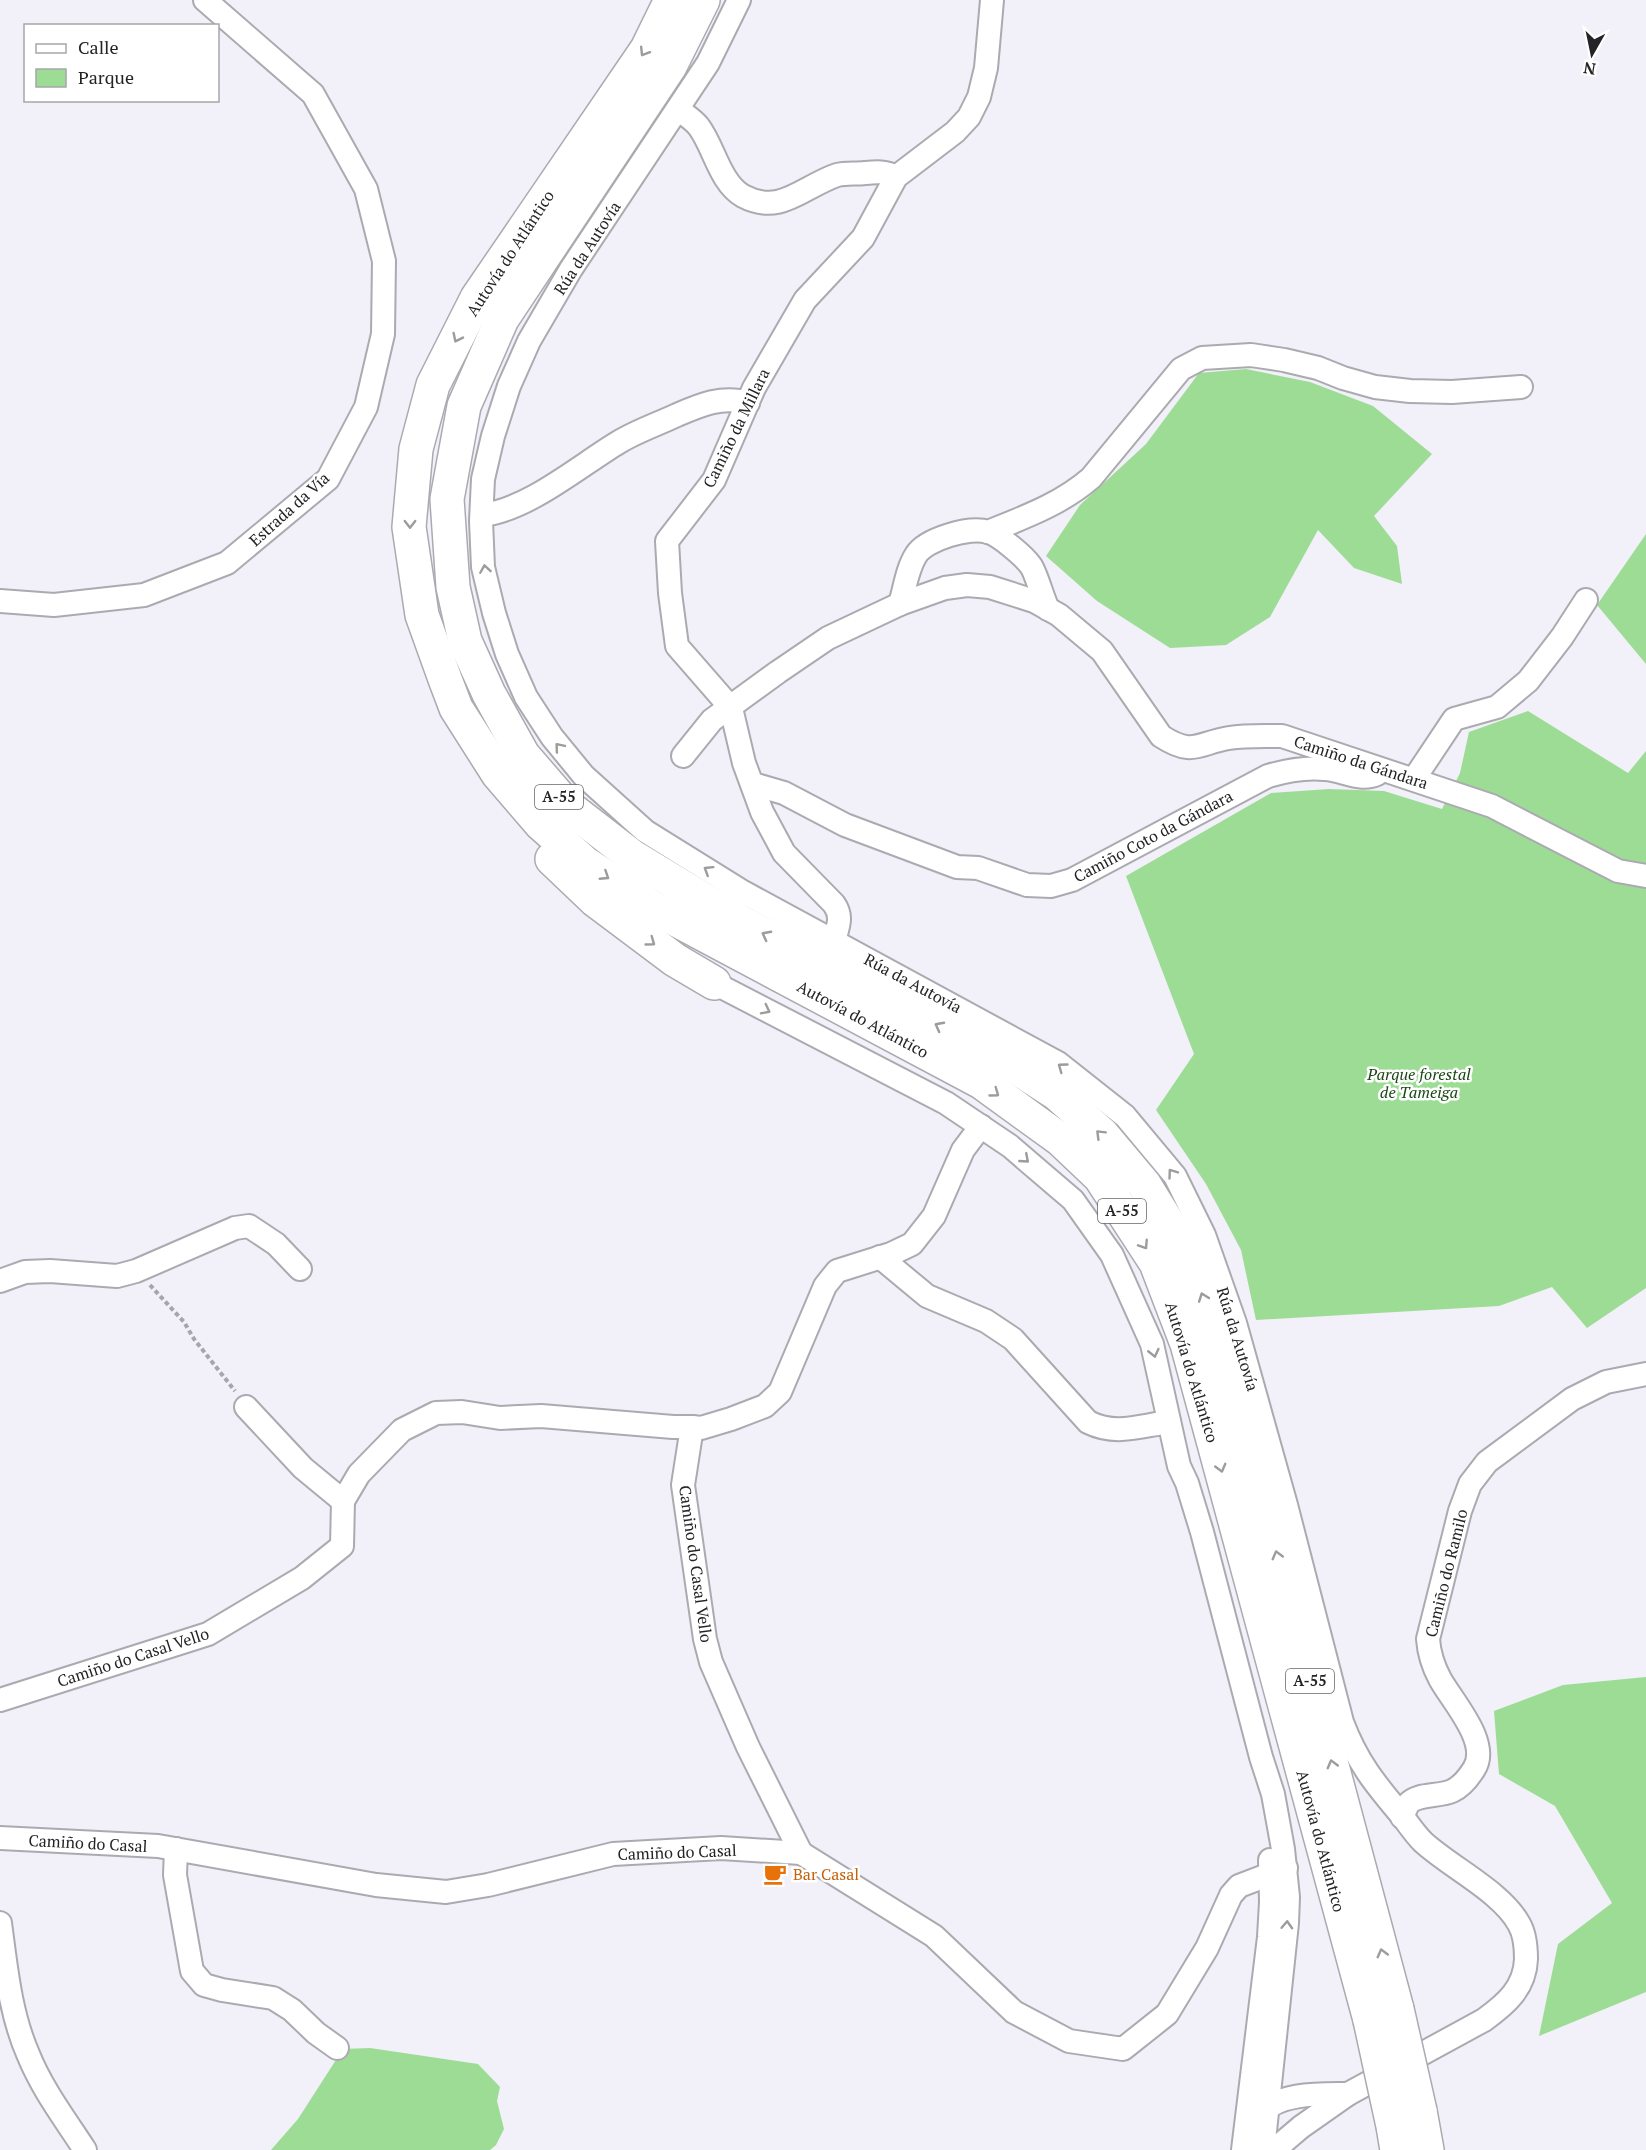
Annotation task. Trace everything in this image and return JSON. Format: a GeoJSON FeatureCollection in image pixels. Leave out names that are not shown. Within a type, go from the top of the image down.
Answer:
{"type":"FeatureCollection","features":[{"type":"Feature","properties":{"kind":"highway","name":"Autovía do Atlántico"},"geometry":{"type":"LineString","coordinates":[[671,0],[647,49],[477,298],[433,385],[416,449],[409,527],[422,615],[456,708],[498,774],[541,824],[585,863],[652,907],[981,1082],[1061,1140],[1100,1177],[1156,1263],[1187,1344],[1383,2014]]}},
{"type":"Feature","properties":{"kind":"highway","name":"Autovía do Atlántico"},"geometry":{"type":"LineString","coordinates":[[703,0],[670,66],[502,319],[464,406],[447,499],[453,587],[465,641],[489,694],[523,754],[567,806],[633,858],[739,921],[1006,1061],[1057,1094],[1102,1134],[1144,1184],[1176,1236],[1201,1292],[1222,1353],[1287,1594],[1383,2014],[1403,2129],[1427,2150]]}},
{"type":"Feature","properties":{"kind":"highway"},"geometry":{"type":"LineString","coordinates":[[456,708],[478,765],[516,823],[595,900],[675,960],[714,983]]}},
{"type":"Feature","properties":{"kind":"highway"},"geometry":{"type":"LineString","coordinates":[[1235,1323],[1256,1481]]}},
{"type":"Feature","properties":{"kind":"highway"},"geometry":{"type":"LineString","coordinates":[[1287,1594],[1325,1658]]}},
{"type":"Feature","properties":{"kind":"street","name":"Estrada da Vía"},"geometry":{"type":"LineString","coordinates":[[0,601],[54,604],[144,595],[227,563],[328,479],[366,407],[383,334],[384,261],[366,189],[314,94],[205,0]]}},
{"type":"Feature","properties":{"kind":"street","name":"Rúa da Autovía"},"geometry":{"type":"LineString","coordinates":[[739,0],[708,63],[571,269],[529,341],[509,387],[493,436],[483,479],[483,567],[494,614],[507,654],[526,698],[552,737],[584,776],[645,831],[744,892],[1058,1063],[1125,1116],[1175,1176],[1204,1235],[1235,1323],[1286,1505],[1342,1722],[1352,1750],[1368,1774],[1421,1840],[1509,1908],[1520,1925],[1526,1946],[1526,1968],[1518,1989],[1503,2006],[1485,2020],[1348,2094],[1301,2127],[1274,2150]]}},
{"type":"Feature","properties":{"kind":"street","name":"Camiño da Millara"},"geometry":{"type":"LineString","coordinates":[[834,940],[840,920],[839,912],[784,853],[762,812],[744,763],[731,708],[677,646],[670,592],[668,541],[714,480],[754,388],[805,300],[863,237],[896,177],[955,132],[969,117],[979,97],[986,69],[992,0]]}},
{"type":"Feature","properties":{"kind":"street"},"geometry":{"type":"LineString","coordinates":[[678,109],[698,125],[731,186],[741,195],[762,204],[780,203],[838,175],[878,172],[889,173],[896,177]]}},
{"type":"Feature","properties":{"kind":"street"},"geometry":{"type":"LineString","coordinates":[[900,604],[909,570],[917,553],[942,537],[972,531],[988,532],[1054,504],[1080,488],[1091,478],[1181,369],[1202,358],[1251,355],[1284,360],[1318,368],[1375,387],[1410,391],[1452,392],[1521,387]]}},
{"type":"Feature","properties":{"kind":"street"},"geometry":{"type":"LineString","coordinates":[[482,515],[497,513],[517,505],[621,440],[705,403],[735,399],[748,403]]}},
{"type":"Feature","properties":{"kind":"street"},"geometry":{"type":"LineString","coordinates":[[988,532],[1012,547],[1032,567],[1048,609]]}},
{"type":"Feature","properties":{"kind":"street","name":"Camiño da Gándara"},"geometry":{"type":"LineString","coordinates":[[683,756],[712,720],[828,639],[900,604],[945,588],[967,585],[990,587],[1034,600],[1059,615],[1102,651],[1161,736],[1174,744],[1195,749],[1227,739],[1282,736],[1492,806],[1618,871],[1646,876]]}},
{"type":"Feature","properties":{"kind":"street"},"geometry":{"type":"LineString","coordinates":[[1414,779],[1455,720],[1497,707],[1528,681],[1562,637],[1586,600]]}},
{"type":"Feature","properties":{"kind":"street","name":"Camiño Coto da Gándara"},"geometry":{"type":"LineString","coordinates":[[753,784],[783,793],[845,825],[957,867],[978,868],[1027,885],[1051,886],[1072,880],[1268,776],[1295,768],[1328,769],[1354,776],[1370,777],[1385,770]]}},
{"type":"Feature","properties":{"kind":"street"},"geometry":{"type":"LineString","coordinates":[[714,983],[946,1102],[1010,1146],[1073,1200],[1112,1255],[1152,1344],[1179,1466],[1187,1483],[1202,1532],[1261,1757],[1273,1794],[1278,1871],[1287,1923],[1263,2150]]}},
{"type":"Feature","properties":{"kind":"street"},"geometry":{"type":"LineString","coordinates":[[692,1427],[701,1428],[765,1406],[780,1392],[825,1286],[837,1271],[912,1244],[934,1216],[963,1150],[981,1126]]}},
{"type":"Feature","properties":{"kind":"street"},"geometry":{"type":"LineString","coordinates":[[0,1281],[24,1272],[50,1271],[117,1276],[136,1271],[235,1228],[249,1226],[276,1244],[300,1269]]}},
{"type":"Feature","properties":{"kind":"street"},"geometry":{"type":"LineString","coordinates":[[880,1257],[927,1296],[986,1321],[1013,1339],[1088,1422],[1101,1428],[1118,1430],[1169,1422]]}},
{"type":"Feature","properties":{"kind":"street","name":"Camiño do Ramilo"},"geometry":{"type":"LineString","coordinates":[[1419,1797],[1453,1791],[1465,1782],[1476,1766],[1479,1748],[1472,1730],[1439,1677],[1429,1654],[1428,1639],[1460,1511],[1470,1484],[1487,1462],[1572,1399],[1606,1382],[1646,1374]]}},
{"type":"Feature","properties":{"kind":"street"},"geometry":{"type":"LineString","coordinates":[[246,1407],[303,1468],[343,1501]]}},
{"type":"Feature","properties":{"kind":"street","name":"Camiño do Casal Vello"},"geometry":{"type":"LineString","coordinates":[[0,1700],[208,1634],[302,1578],[342,1546],[343,1501],[359,1474],[402,1430],[436,1413],[462,1412],[500,1418],[541,1416],[692,1427],[683,1485],[705,1639],[711,1662],[748,1747],[801,1854]]}},
{"type":"Feature","properties":{"kind":"street"},"geometry":{"type":"LineString","coordinates":[[1368,1774],[1419,1797]]}},
{"type":"Feature","properties":{"kind":"street"},"geometry":{"type":"LineString","coordinates":[[1402,1817],[1409,1803],[1419,1797]]}},
{"type":"Feature","properties":{"kind":"street","name":"Camiño do Casal"},"geometry":{"type":"LineString","coordinates":[[0,1838],[158,1846],[376,1885],[446,1892],[488,1885],[613,1854],[721,1848],[801,1854],[934,1936],[1014,2012],[1069,2041],[1123,2049],[1167,2014],[1207,1948],[1231,1895],[1239,1886],[1278,1871]]}},
{"type":"Feature","properties":{"kind":"street"},"geometry":{"type":"LineString","coordinates":[[176,1849],[176,1875],[192,1971],[204,1985],[273,1998],[337,2048]]}},
{"type":"Feature","properties":{"kind":"street"},"geometry":{"type":"LineString","coordinates":[[1243,2150],[1278,1871]]}},
{"type":"Feature","properties":{"kind":"street"},"geometry":{"type":"LineString","coordinates":[[0,1923],[16,2020],[27,2054],[43,2085],[85,2150]]}},
{"type":"Feature","properties":{"kind":"street"},"geometry":{"type":"LineString","coordinates":[[1269,1937],[1272,1976],[1260,2089],[1266,2111],[1279,2124],[1301,2127]]}},
{"type":"Feature","properties":{"kind":"street"},"geometry":{"type":"LineString","coordinates":[[1273,2060],[1278,2074],[1292,2086],[1321,2094]]}},
{"type":"Feature","properties":{"kind":"street"},"geometry":{"type":"LineString","coordinates":[[1252,2150],[1254,2128],[1266,2111],[1298,2096],[1348,2094]]}},
{"type":"Feature","properties":{"kind":"path"},"geometry":{"type":"LineString","coordinates":[[136,1271],[184,1322],[194,1340],[246,1407]]}},
{"type":"Feature","properties":{"kind":"green space"},"geometry":{"type":"Polygon","coordinates":[[[1246,369],[1310,382],[1373,406],[1432,454],[1374,516],[1397,546],[1402,584],[1354,568],[1318,530],[1270,617],[1226,645],[1170,648],[1097,601],[1046,556],[1080,505],[1146,444],[1199,373],[1246,369]]]}},
{"type":"Feature","properties":{"kind":"green space"},"geometry":{"type":"Polygon","coordinates":[[[1646,534],[1646,664],[1597,605],[1646,534]]]}},
{"type":"Feature","properties":{"kind":"green space","name":"Parque forestal de Tameiga"},"geometry":{"type":"Polygon","coordinates":[[[1528,711],[1628,773],[1646,751],[1646,1288],[1587,1328],[1552,1287],[1499,1306],[1256,1320],[1241,1250],[1206,1184],[1156,1110],[1194,1054],[1126,876],[1271,793],[1329,789],[1384,791],[1442,809],[1460,773],[1469,732],[1528,711]]]}},
{"type":"Feature","properties":{"kind":"green space"},"geometry":{"type":"Polygon","coordinates":[[[1646,1677],[1646,1992],[1539,2036],[1558,1944],[1612,1903],[1555,1806],[1499,1774],[1494,1711],[1563,1685],[1646,1677]]]}},
{"type":"Feature","properties":{"kind":"green space"},"geometry":{"type":"Polygon","coordinates":[[[370,2048],[478,2064],[500,2087],[497,2101],[504,2129],[496,2145],[490,2150],[271,2150],[298,2119],[343,2049],[370,2048]]]}},
{"type":"Feature","properties":{"kind":"place","name":"Bar Casal"},"geometry":{"type":"Point","coordinates":[775,1874]}}]}
